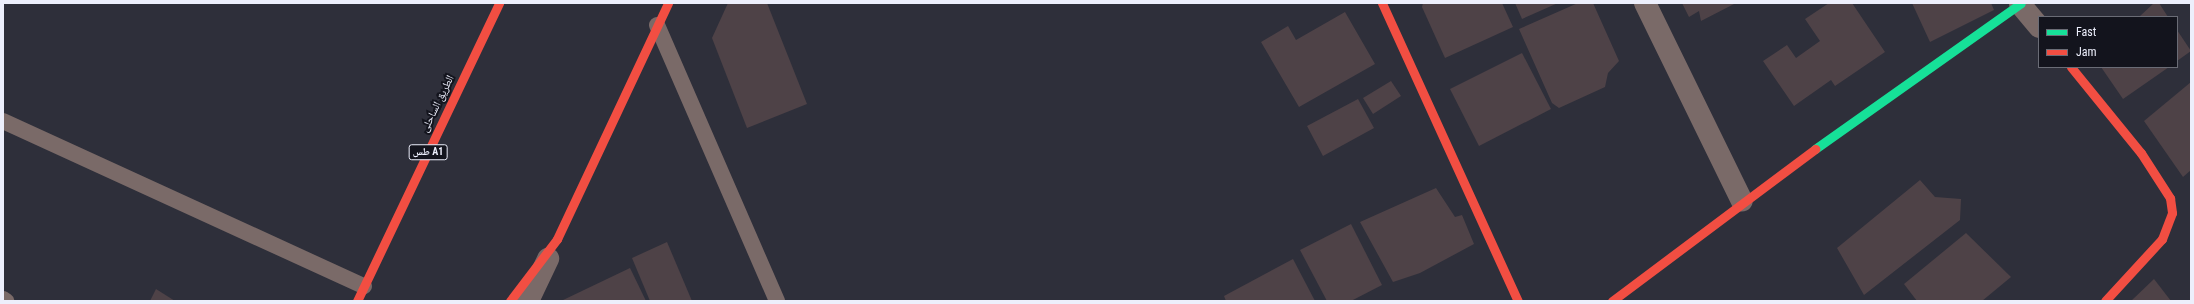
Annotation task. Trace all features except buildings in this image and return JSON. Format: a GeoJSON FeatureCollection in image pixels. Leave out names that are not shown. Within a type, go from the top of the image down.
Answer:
{"type":"FeatureCollection","features":[{"type":"Feature","properties":{"kind":"main road","name":"الطريق الساحلى"},"geometry":{"type":"LineString","coordinates":[[357,301],[499,3]]}},
{"type":"Feature","properties":{"kind":"main road"},"geometry":{"type":"LineString","coordinates":[[510,301],[557,239],[668,3]]}},
{"type":"Feature","properties":{"kind":"main road"},"geometry":{"type":"LineString","coordinates":[[1382,3],[1518,301]]}},
{"type":"Feature","properties":{"kind":"main road"},"geometry":{"type":"LineString","coordinates":[[1612,301],[1742,201],[2020,3]]}},
{"type":"Feature","properties":{"kind":"main road"},"geometry":{"type":"LineString","coordinates":[[2073,68],[2141,153],[2170,198],[2172,213],[2162,239],[2105,301]]}},
{"type":"Feature","properties":{"kind":"street"},"geometry":{"type":"LineString","coordinates":[[1645,3],[1742,201]]}},
{"type":"Feature","properties":{"kind":"street"},"geometry":{"type":"LineString","coordinates":[[2020,3],[2038,26]]}},
{"type":"Feature","properties":{"kind":"street"},"geometry":{"type":"LineString","coordinates":[[528,301],[557,239]]}},
{"type":"Feature","properties":{"kind":"lane"},"geometry":{"type":"LineString","coordinates":[[657,26],[777,301]]}},
{"type":"Feature","properties":{"kind":"lane"},"geometry":{"type":"LineString","coordinates":[[3,121],[364,286]]}},
{"type":"Feature","properties":{"kind":"traffic: fast"},"geometry":{"type":"LineString","coordinates":[[1815,149],[2021,3]]}},
{"type":"Feature","properties":{"kind":"traffic: jam"},"geometry":{"type":"LineString","coordinates":[[357,301],[499,3]]}},
{"type":"Feature","properties":{"kind":"traffic: jam"},"geometry":{"type":"LineString","coordinates":[[510,301],[557,239],[668,3]]}},
{"type":"Feature","properties":{"kind":"traffic: jam"},"geometry":{"type":"LineString","coordinates":[[1382,3],[1518,301]]}},
{"type":"Feature","properties":{"kind":"traffic: jam"},"geometry":{"type":"LineString","coordinates":[[2072,68],[2141,153],[2170,198],[2172,213],[2162,239],[2105,301]]}},
{"type":"Feature","properties":{"kind":"traffic: jam"},"geometry":{"type":"LineString","coordinates":[[1612,301],[1815,149]]}}]}
